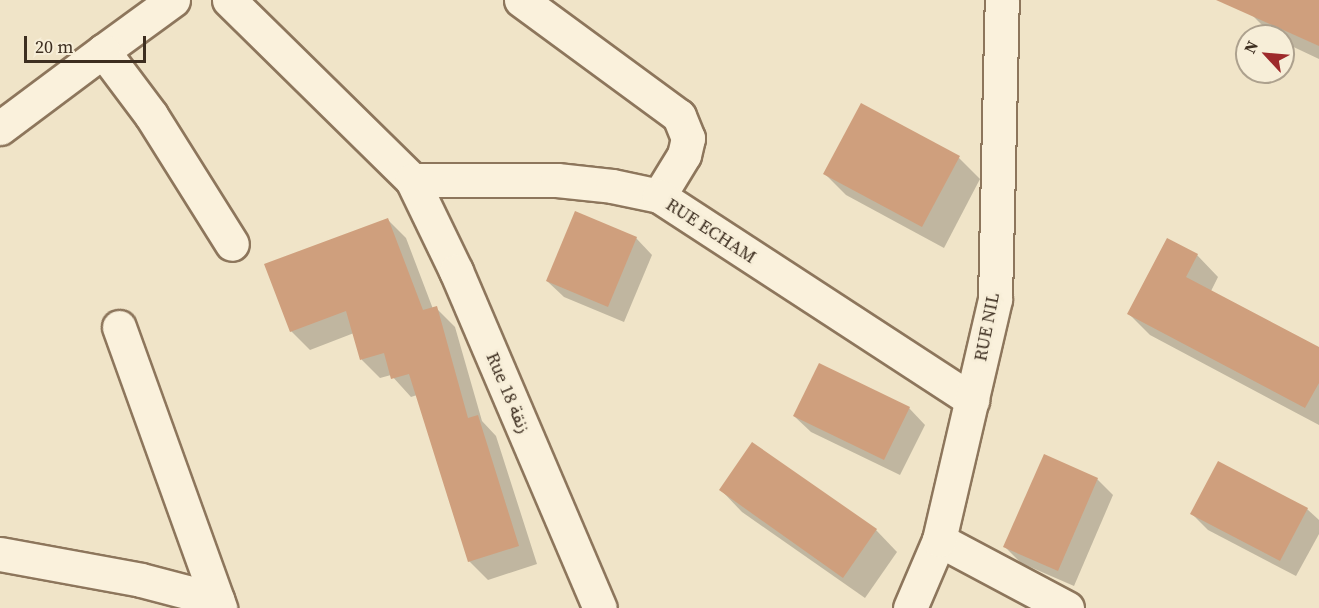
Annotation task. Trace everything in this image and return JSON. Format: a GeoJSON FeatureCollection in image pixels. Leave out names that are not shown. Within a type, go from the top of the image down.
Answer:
{"type":"FeatureCollection","features":[{"type":"Feature","properties":{"kind":"street"},"geometry":{"type":"LineString","coordinates":[[0,128],[173,0]]}},
{"type":"Feature","properties":{"kind":"street","name":"Rue 18 زنقة"},"geometry":{"type":"LineString","coordinates":[[229,0],[412,180],[456,271],[600,608]]}},
{"type":"Feature","properties":{"kind":"street"},"geometry":{"type":"LineString","coordinates":[[521,0],[679,116],[688,138],[684,155],[659,196]]}},
{"type":"Feature","properties":{"kind":"street","name":"RUE NIL"},"geometry":{"type":"LineString","coordinates":[[910,608],[939,540],[996,299],[1002,0]]}},
{"type":"Feature","properties":{"kind":"street"},"geometry":{"type":"LineString","coordinates":[[103,51],[151,115],[232,244]]}},
{"type":"Feature","properties":{"kind":"street","name":"RUE ECHAM"},"geometry":{"type":"LineString","coordinates":[[412,180],[558,180],[612,186],[659,196],[972,400]]}},
{"type":"Feature","properties":{"kind":"street"},"geometry":{"type":"LineString","coordinates":[[119,327],[219,604]]}},
{"type":"Feature","properties":{"kind":"street"},"geometry":{"type":"LineString","coordinates":[[939,540],[1067,608]]}},
{"type":"Feature","properties":{"kind":"street"},"geometry":{"type":"LineString","coordinates":[[0,554],[141,580],[219,604]]}},
{"type":"Feature","properties":{"kind":"building"},"geometry":{"type":"Polygon","coordinates":[[[1216,0],[1319,0],[1319,46],[1295,35],[1295,24],[1270,24],[1216,0]]]}},
{"type":"Feature","properties":{"kind":"building"},"geometry":{"type":"Polygon","coordinates":[[[861,103],[960,156],[922,227],[823,174],[861,103]]]}},
{"type":"Feature","properties":{"kind":"building"},"geometry":{"type":"Polygon","coordinates":[[[575,211],[637,237],[608,307],[546,281],[575,211]]]}},
{"type":"Feature","properties":{"kind":"building"},"geometry":{"type":"Polygon","coordinates":[[[388,218],[423,310],[437,306],[468,418],[478,415],[519,546],[468,562],[409,374],[391,379],[384,353],[360,360],[346,311],[290,332],[264,264],[388,218]]]}},
{"type":"Feature","properties":{"kind":"building"},"geometry":{"type":"Polygon","coordinates":[[[1167,238],[1198,254],[1186,277],[1319,347],[1319,383],[1305,408],[1127,314],[1167,238]]]}},
{"type":"Feature","properties":{"kind":"building"},"geometry":{"type":"Polygon","coordinates":[[[819,363],[910,407],[884,460],[793,416],[819,363]]]}},
{"type":"Feature","properties":{"kind":"building"},"geometry":{"type":"Polygon","coordinates":[[[752,442],[877,529],[843,578],[719,490],[752,442]]]}},
{"type":"Feature","properties":{"kind":"building"},"geometry":{"type":"Polygon","coordinates":[[[1044,454],[1098,478],[1058,571],[1003,547],[1044,454]]]}},
{"type":"Feature","properties":{"kind":"building"},"geometry":{"type":"Polygon","coordinates":[[[1218,461],[1308,508],[1280,561],[1190,514],[1218,461]]]}}]}
